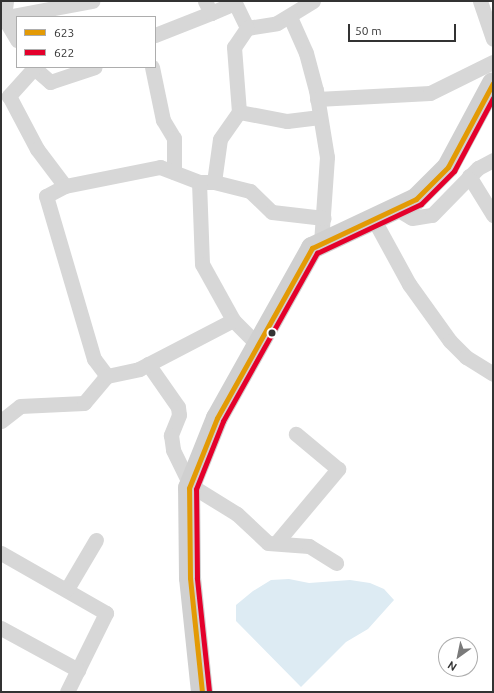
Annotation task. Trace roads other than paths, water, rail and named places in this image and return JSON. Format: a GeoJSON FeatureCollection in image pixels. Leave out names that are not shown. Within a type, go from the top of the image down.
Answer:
{"type":"FeatureCollection","features":[{"type":"Feature","properties":{"kind":"street"},"geometry":{"type":"LineString","coordinates":[[6,1],[3,18],[16,38]]}},
{"type":"Feature","properties":{"kind":"street"},"geometry":{"type":"LineString","coordinates":[[3,18],[92,1]]}},
{"type":"Feature","properties":{"kind":"street"},"geometry":{"type":"LineString","coordinates":[[256,343],[233,320],[202,264],[207,182],[220,139],[238,112],[234,47],[247,28],[290,17],[313,1]]}},
{"type":"Feature","properties":{"kind":"street"},"geometry":{"type":"LineString","coordinates":[[480,1],[493,39]]}},
{"type":"Feature","properties":{"kind":"street"},"geometry":{"type":"LineString","coordinates":[[156,34],[208,7],[235,3],[247,28]]}},
{"type":"Feature","properties":{"kind":"street"},"geometry":{"type":"LineString","coordinates":[[290,17],[306,53],[317,99],[327,157],[324,218],[321,243]]}},
{"type":"Feature","properties":{"kind":"street"},"geometry":{"type":"LineString","coordinates":[[317,99],[430,93],[493,62]]}},
{"type":"Feature","properties":{"kind":"street"},"geometry":{"type":"LineString","coordinates":[[33,68],[9,96],[37,149],[65,186]]}},
{"type":"Feature","properties":{"kind":"street"},"geometry":{"type":"LineString","coordinates":[[35,68],[50,82],[92,68]]}},
{"type":"Feature","properties":{"kind":"street"},"geometry":{"type":"LineString","coordinates":[[152,68],[163,120],[174,138],[174,172]]}},
{"type":"Feature","properties":{"kind":"street"},"geometry":{"type":"LineString","coordinates":[[202,692],[190,578],[190,485],[217,418],[256,343],[307,255],[321,243],[374,220],[416,199],[448,167],[493,83]]}},
{"type":"Feature","properties":{"kind":"street"},"geometry":{"type":"LineString","coordinates":[[238,112],[287,121],[320,117]]}},
{"type":"Feature","properties":{"kind":"street"},"geometry":{"type":"LineString","coordinates":[[397,209],[412,218],[432,215],[469,176],[493,160]]}},
{"type":"Feature","properties":{"kind":"street"},"geometry":{"type":"LineString","coordinates":[[107,376],[94,359],[46,196],[65,186],[145,168],[174,172],[207,182],[250,191],[272,212],[324,218]]}},
{"type":"Feature","properties":{"kind":"street"},"geometry":{"type":"LineString","coordinates":[[469,176],[493,215]]}},
{"type":"Feature","properties":{"kind":"street"},"geometry":{"type":"LineString","coordinates":[[374,220],[409,284],[450,341],[466,357],[493,374]]}},
{"type":"Feature","properties":{"kind":"street"},"geometry":{"type":"LineString","coordinates":[[1,421],[20,406],[84,403],[107,376],[148,364],[233,320]]}},
{"type":"Feature","properties":{"kind":"street"},"geometry":{"type":"LineString","coordinates":[[148,364],[178,407],[179,415],[171,435],[172,450],[190,485],[237,514],[268,543],[309,546],[336,563]]}},
{"type":"Feature","properties":{"kind":"street"},"geometry":{"type":"LineString","coordinates":[[276,543],[338,469],[296,434]]}},
{"type":"Feature","properties":{"kind":"street"},"geometry":{"type":"LineString","coordinates":[[67,589],[96,540]]}},
{"type":"Feature","properties":{"kind":"street"},"geometry":{"type":"LineString","coordinates":[[1,553],[67,589],[106,613],[67,692]]}},
{"type":"Feature","properties":{"kind":"street"},"geometry":{"type":"LineString","coordinates":[[1,628],[78,670]]}}]}
